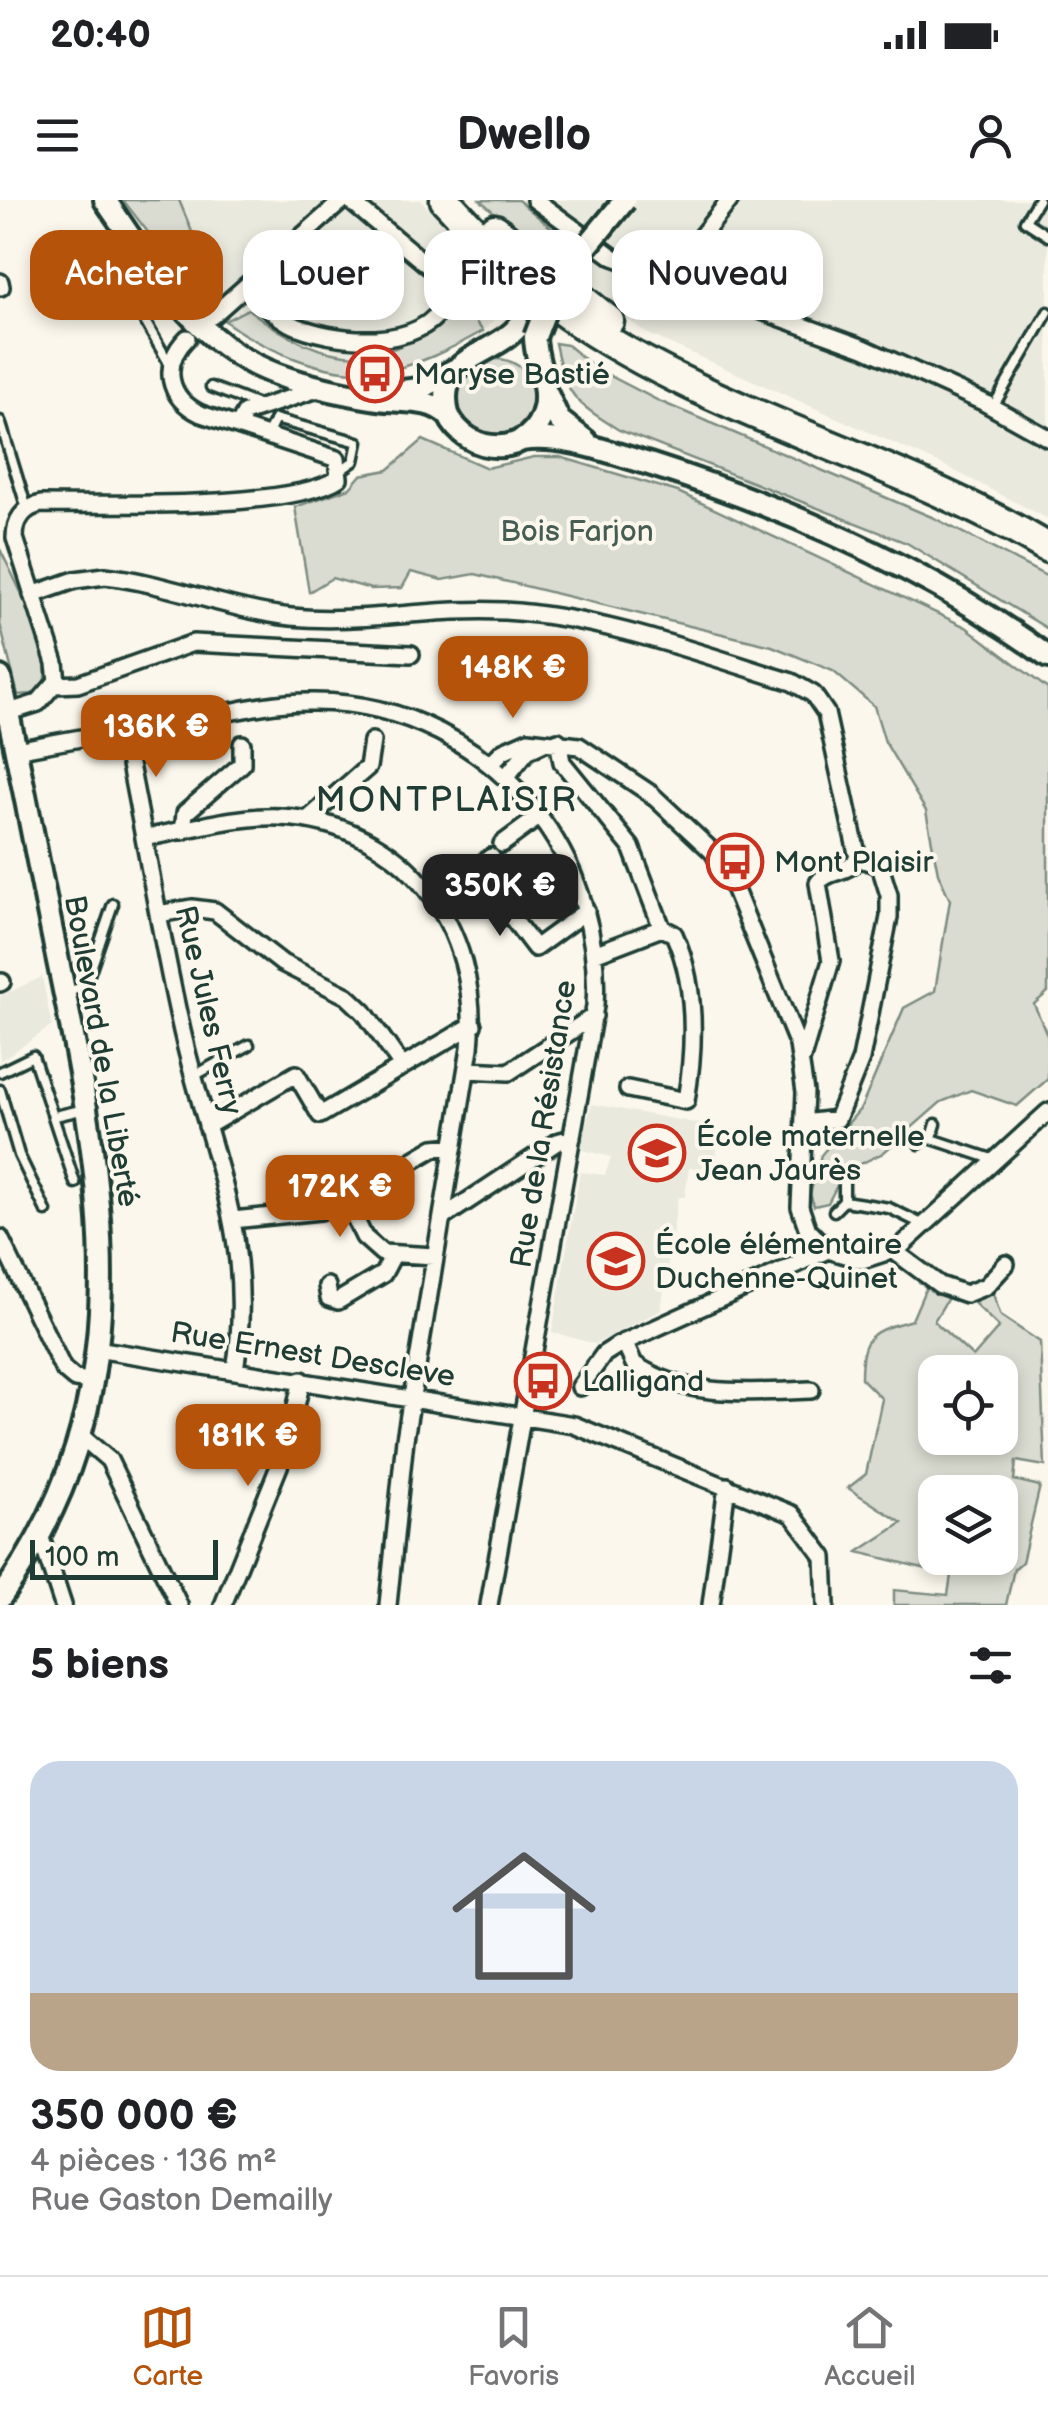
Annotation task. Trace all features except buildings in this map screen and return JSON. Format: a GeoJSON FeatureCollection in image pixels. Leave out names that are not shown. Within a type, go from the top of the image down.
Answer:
{"type":"FeatureCollection","features":[{"type":"Feature","properties":{"kind":"highway"},"geometry":{"type":"LineString","coordinates":[[445,200],[536,291],[640,360],[713,396],[938,491],[1048,548]]}},
{"type":"Feature","properties":{"kind":"highway"},"geometry":{"type":"LineString","coordinates":[[467,200],[574,295],[665,355],[957,482],[1048,529]]}},
{"type":"Feature","properties":{"kind":"main road"},"geometry":{"type":"LineString","coordinates":[[105,200],[174,297],[220,342],[267,371],[380,400],[424,403],[450,416]]}},
{"type":"Feature","properties":{"kind":"main road"},"geometry":{"type":"LineString","coordinates":[[614,200],[539,292],[526,333],[554,412],[570,431],[625,457]]}},
{"type":"Feature","properties":{"kind":"main road"},"geometry":{"type":"LineString","coordinates":[[325,387],[410,390],[455,369],[473,354],[526,333],[553,288],[625,200]]}},
{"type":"Feature","properties":{"kind":"main road"},"geometry":{"type":"LineString","coordinates":[[488,349],[518,354],[542,381],[541,418],[521,440]]}},
{"type":"Feature","properties":{"kind":"main road"},"geometry":{"type":"LineString","coordinates":[[455,369],[446,392],[450,416],[463,435],[484,446],[503,447],[521,440],[560,441],[625,457],[762,504],[888,559],[965,600],[1048,657]]}},
{"type":"Feature","properties":{"kind":"main road","name":"Boulevard de la Liberté"},"geometry":{"type":"LineString","coordinates":[[0,677],[4,714],[16,750],[87,1108],[102,1220],[96,1349],[81,1436],[64,1491],[42,1538],[0,1598]]}},
{"type":"Feature","properties":{"kind":"street"},"geometry":{"type":"LineString","coordinates":[[312,230],[346,200],[383,230]]}},
{"type":"Feature","properties":{"kind":"street"},"geometry":{"type":"LineString","coordinates":[[534,200],[612,256]]}},
{"type":"Feature","properties":{"kind":"street"},"geometry":{"type":"LineString","coordinates":[[706,230],[730,200]]}},
{"type":"Feature","properties":{"kind":"street"},"geometry":{"type":"LineString","coordinates":[[285,320],[323,334],[394,336],[430,322],[446,300],[444,279],[404,247]]}},
{"type":"Feature","properties":{"kind":"street"},"geometry":{"type":"LineString","coordinates":[[223,307],[243,290]]}},
{"type":"Feature","properties":{"kind":"street"},"geometry":{"type":"LineString","coordinates":[[787,320],[850,342],[993,407],[1048,438]]}},
{"type":"Feature","properties":{"kind":"street"},"geometry":{"type":"LineString","coordinates":[[4,714],[38,703],[55,685],[56,667],[15,538],[18,522],[27,508],[41,504],[174,504],[241,499],[326,485],[339,478],[342,470],[334,458],[184,404],[173,389],[170,365],[188,338]]}},
{"type":"Feature","properties":{"kind":"street"},"geometry":{"type":"LineString","coordinates":[[238,426],[245,413],[325,387]]}},
{"type":"Feature","properties":{"kind":"street"},"geometry":{"type":"LineString","coordinates":[[32,596],[75,580],[105,576],[241,609],[302,618],[477,610],[542,614],[610,627],[792,682],[817,698],[826,713],[858,858]]}},
{"type":"Feature","properties":{"kind":"street"},"geometry":{"type":"LineString","coordinates":[[55,685],[75,685],[194,642],[412,654]]}},
{"type":"Feature","properties":{"kind":"street","name":"Rue de la Résistance"},"geometry":{"type":"LineString","coordinates":[[16,750],[285,703],[336,703],[389,712],[427,725],[491,764],[540,816],[565,857],[586,912],[594,954],[594,1016],[489,1605]]}},
{"type":"Feature","properties":{"kind":"street","name":"Rue Jules Ferry"},"geometry":{"type":"LineString","coordinates":[[123,731],[194,1076],[233,1220],[243,1288],[235,1370]]}},
{"type":"Feature","properties":{"kind":"street"},"geometry":{"type":"LineString","coordinates":[[308,820],[368,768],[372,741]]}},
{"type":"Feature","properties":{"kind":"street"},"geometry":{"type":"LineString","coordinates":[[491,764],[520,742],[558,741],[579,746],[612,765],[690,826],[713,852],[734,890],[802,1059]]}},
{"type":"Feature","properties":{"kind":"street"},"geometry":{"type":"LineString","coordinates":[[506,777],[531,748],[558,741]]}},
{"type":"Feature","properties":{"kind":"street"},"geometry":{"type":"LineString","coordinates":[[558,741],[562,762],[631,847],[662,928],[676,937],[686,970],[693,1050],[686,1100],[628,1090]]}},
{"type":"Feature","properties":{"kind":"street"},"geometry":{"type":"LineString","coordinates":[[183,830],[185,813],[242,764],[242,744]]}},
{"type":"Feature","properties":{"kind":"street"},"geometry":{"type":"LineString","coordinates":[[434,900],[540,816]]}},
{"type":"Feature","properties":{"kind":"street"},"geometry":{"type":"LineString","coordinates":[[144,838],[248,818],[308,820],[349,832],[386,852],[434,900],[464,955],[473,1025],[412,1397],[388,1605]]}},
{"type":"Feature","properties":{"kind":"street"},"geometry":{"type":"LineString","coordinates":[[858,858],[850,868],[824,876],[818,883],[831,961],[802,1059],[800,1208],[808,1230],[828,1250],[862,1260],[894,1250],[1045,1121]]}},
{"type":"Feature","properties":{"kind":"street"},"geometry":{"type":"LineString","coordinates":[[804,1123],[830,1122],[840,1115],[865,1045],[888,924],[889,895],[877,863],[858,858]]}},
{"type":"Feature","properties":{"kind":"street"},"geometry":{"type":"LineString","coordinates":[[475,869],[535,948],[586,912]]}},
{"type":"Feature","properties":{"kind":"street"},"geometry":{"type":"LineString","coordinates":[[159,914],[192,908],[215,911],[282,963],[347,996],[364,1012],[402,1066]]}},
{"type":"Feature","properties":{"kind":"street"},"geometry":{"type":"LineString","coordinates":[[594,954],[662,928]]}},
{"type":"Feature","properties":{"kind":"street"},"geometry":{"type":"LineString","coordinates":[[467,1070],[509,1072],[594,1016]]}},
{"type":"Feature","properties":{"kind":"street"},"geometry":{"type":"LineString","coordinates":[[207,1126],[296,1074],[320,1114],[473,1025]]}},
{"type":"Feature","properties":{"kind":"street"},"geometry":{"type":"LineString","coordinates":[[442,1218],[557,1142],[572,1138]]}},
{"type":"Feature","properties":{"kind":"street"},"geometry":{"type":"LineString","coordinates":[[233,1220],[320,1211],[434,1148],[452,1154]]}},
{"type":"Feature","properties":{"kind":"street"},"geometry":{"type":"LineString","coordinates":[[346,1200],[368,1242],[392,1257],[436,1256]]}},
{"type":"Feature","properties":{"kind":"street"},"geometry":{"type":"LineString","coordinates":[[0,1238],[63,1369],[75,1379],[91,1381]]}},
{"type":"Feature","properties":{"kind":"street"},"geometry":{"type":"LineString","coordinates":[[580,1387],[604,1354],[624,1342],[828,1250]]}},
{"type":"Feature","properties":{"kind":"street"},"geometry":{"type":"LineString","coordinates":[[894,1250],[940,1286],[966,1294],[986,1286],[1006,1264]]}},
{"type":"Feature","properties":{"kind":"street"},"geometry":{"type":"LineString","coordinates":[[327,1286],[329,1298],[338,1301],[383,1274],[392,1257]]}},
{"type":"Feature","properties":{"kind":"street"},"geometry":{"type":"LineString","coordinates":[[624,1342],[634,1364],[681,1383],[734,1392],[810,1390]]}},
{"type":"Feature","properties":{"kind":"street","name":"Rue Ernest Descleve"},"geometry":{"type":"LineString","coordinates":[[96,1349],[574,1424],[798,1518],[819,1546],[828,1577],[826,1605]]}},
{"type":"Feature","properties":{"kind":"street"},"geometry":{"type":"LineString","coordinates":[[223,1605],[286,1449],[302,1380]]}},
{"type":"Feature","properties":{"kind":"street"},"geometry":{"type":"LineString","coordinates":[[81,1436],[109,1460],[179,1605]]}},
{"type":"Feature","properties":{"kind":"street"},"geometry":{"type":"LineString","coordinates":[[711,1605],[727,1486]]}},
{"type":"Feature","properties":{"kind":"street"},"geometry":{"type":"LineString","coordinates":[[42,1538],[63,1605]]}},
{"type":"Feature","properties":{"kind":"lane"},"geometry":{"type":"LineString","coordinates":[[1038,200],[1025,221],[1048,236]]}},
{"type":"Feature","properties":{"kind":"lane"},"geometry":{"type":"LineString","coordinates":[[993,407],[1048,312]]}},
{"type":"Feature","properties":{"kind":"lane"},"geometry":{"type":"LineString","coordinates":[[144,320],[170,365]]}},
{"type":"Feature","properties":{"kind":"lane"},"geometry":{"type":"LineString","coordinates":[[211,386],[262,407]]}},
{"type":"Feature","properties":{"kind":"lane"},"geometry":{"type":"LineString","coordinates":[[267,436],[274,419],[358,442],[354,461],[342,470]]}},
{"type":"Feature","properties":{"kind":"lane"},"geometry":{"type":"LineString","coordinates":[[0,421],[27,508]]}},
{"type":"Feature","properties":{"kind":"lane"},"geometry":{"type":"LineString","coordinates":[[65,993],[85,986],[112,904]]}},
{"type":"Feature","properties":{"kind":"lane"},"geometry":{"type":"LineString","coordinates":[[194,1076],[248,1045]]}},
{"type":"Feature","properties":{"kind":"lane"},"geometry":{"type":"LineString","coordinates":[[0,1072],[33,1056],[75,1182]]}},
{"type":"Feature","properties":{"kind":"lane"},"geometry":{"type":"LineString","coordinates":[[0,1090],[19,1155],[46,1211]]}},
{"type":"Feature","properties":{"kind":"lane"},"geometry":{"type":"LineString","coordinates":[[55,1116],[87,1108]]}},
{"type":"Feature","properties":{"kind":"lane"},"geometry":{"type":"LineString","coordinates":[[919,1144],[930,1138],[936,1124]]}},
{"type":"Feature","properties":{"kind":"lane"},"geometry":{"type":"LineString","coordinates":[[930,1138],[995,1160]]}},
{"type":"Feature","properties":{"kind":"lane"},"geometry":{"type":"LineString","coordinates":[[834,1211],[844,1201],[844,1181]]}},
{"type":"Feature","properties":{"kind":"lane"},"geometry":{"type":"LineString","coordinates":[[844,1201],[889,1208],[924,1226]]}},
{"type":"Feature","properties":{"kind":"shaded area"},"geometry":{"type":"Polygon","coordinates":[[[179,200],[421,200],[450,230],[424,230],[424,320],[444,320],[429,334],[387,355],[352,357],[274,330],[261,320],[404,320],[404,230],[243,230],[243,312],[225,321],[223,230],[191,230],[179,200]]]}},
{"type":"Feature","properties":{"kind":"shaded area"},"geometry":{"type":"Polygon","coordinates":[[[518,200],[1048,200],[1048,519],[945,466],[646,333],[628,320],[823,320],[823,230],[612,230],[612,308],[592,293],[592,230],[554,230],[518,200]]]}},
{"type":"Feature","properties":{"kind":"shaded area"},"geometry":{"type":"Polygon","coordinates":[[[474,320],[494,320],[483,331],[474,320]]]}},
{"type":"Feature","properties":{"kind":"shaded area"},"geometry":{"type":"Polygon","coordinates":[[[42,977],[52,1026],[0,1061],[0,996],[42,977]]]}},
{"type":"Feature","properties":{"kind":"shaded area","name":"École élémentaire Duchenne-Quinet"},"geometry":{"type":"Polygon","coordinates":[[[592,1104],[717,1127],[718,1135],[715,1168],[689,1168],[685,1197],[678,1197],[661,1310],[595,1344],[552,1332],[580,1172],[605,1175],[611,1157],[579,1149],[592,1104]]]}},
{"type":"Feature","properties":{"kind":"green space"},"geometry":{"type":"Polygon","coordinates":[[[123,200],[179,200],[191,230],[146,230],[123,200]]]}},
{"type":"Feature","properties":{"kind":"green space"},"geometry":{"type":"Polygon","coordinates":[[[480,200],[518,200],[554,230],[514,230],[480,200]]]}},
{"type":"Feature","properties":{"kind":"green space"},"geometry":{"type":"Polygon","coordinates":[[[243,312],[243,320],[264,320],[305,344],[357,356],[408,343],[442,320],[474,320],[483,331],[410,365],[364,372],[340,371],[286,355],[225,321],[243,312]]]}},
{"type":"Feature","properties":{"kind":"green space"},"geometry":{"type":"Polygon","coordinates":[[[555,343],[567,345],[595,368],[659,401],[934,518],[1048,577],[1048,629],[907,543],[619,430],[574,396],[563,375],[555,343]]]}},
{"type":"Feature","properties":{"kind":"green space"},"geometry":{"type":"Polygon","coordinates":[[[488,359],[504,359],[529,376],[535,398],[529,420],[518,431],[504,437],[488,437],[463,420],[457,406],[457,390],[474,365],[488,359]]]}},
{"type":"Feature","properties":{"kind":"green space","name":"Bois Farjon"},"geometry":{"type":"Polygon","coordinates":[[[423,440],[487,468],[534,457],[560,457],[678,492],[966,627],[1048,689],[1048,992],[1034,1004],[1048,1037],[1048,1079],[1017,1106],[971,1090],[941,1102],[883,1153],[844,1172],[828,1203],[814,1206],[810,1194],[821,1155],[861,1108],[904,1008],[935,991],[950,900],[938,873],[926,811],[885,742],[874,706],[833,671],[772,646],[475,574],[442,580],[411,572],[402,588],[371,589],[332,578],[309,592],[295,507],[350,488],[361,475],[388,470],[423,440]]]}},
{"type":"Feature","properties":{"kind":"green space"},"geometry":{"type":"Polygon","coordinates":[[[0,549],[32,618],[44,656],[43,687],[32,694],[18,695],[0,624],[0,549]]]}},
{"type":"Feature","properties":{"kind":"green space"},"geometry":{"type":"Polygon","coordinates":[[[927,1285],[948,1298],[934,1321],[971,1355],[918,1355],[918,1455],[1018,1455],[1018,1355],[975,1355],[999,1327],[972,1301],[993,1294],[1001,1316],[1040,1342],[1045,1466],[1016,1461],[1015,1475],[918,1475],[918,1567],[858,1552],[902,1523],[848,1488],[866,1474],[882,1399],[861,1378],[863,1352],[872,1337],[912,1320],[927,1285]]]}},
{"type":"Feature","properties":{"kind":"green space"},"geometry":{"type":"Polygon","coordinates":[[[1018,1481],[1040,1486],[1018,1566],[1018,1481]]]}},
{"type":"Feature","properties":{"kind":"green space"},"geometry":{"type":"Polygon","coordinates":[[[951,1575],[1013,1575],[1006,1605],[894,1605],[894,1590],[948,1595],[951,1575]]]}},
{"type":"Feature","properties":{"kind":"place","name":"Maryse Bastié"},"geometry":{"type":"Point","coordinates":[375,374]}},
{"type":"Feature","properties":{"kind":"place","name":"Mont Plaisir"},"geometry":{"type":"Point","coordinates":[735,862]}},
{"type":"Feature","properties":{"kind":"place","name":"École maternelle Jean Jaurès"},"geometry":{"type":"Point","coordinates":[657,1153]}},
{"type":"Feature","properties":{"kind":"place","name":"École élémentaire Duchenne-Quinet"},"geometry":{"type":"Point","coordinates":[616,1261]}},
{"type":"Feature","properties":{"kind":"place","name":"Lalligand"},"geometry":{"type":"Point","coordinates":[543,1381]}},
{"type":"Feature","properties":{"kind":"district","name":"MONTPLAISIR"},"geometry":{"type":"Point","coordinates":[447,799]}}]}
